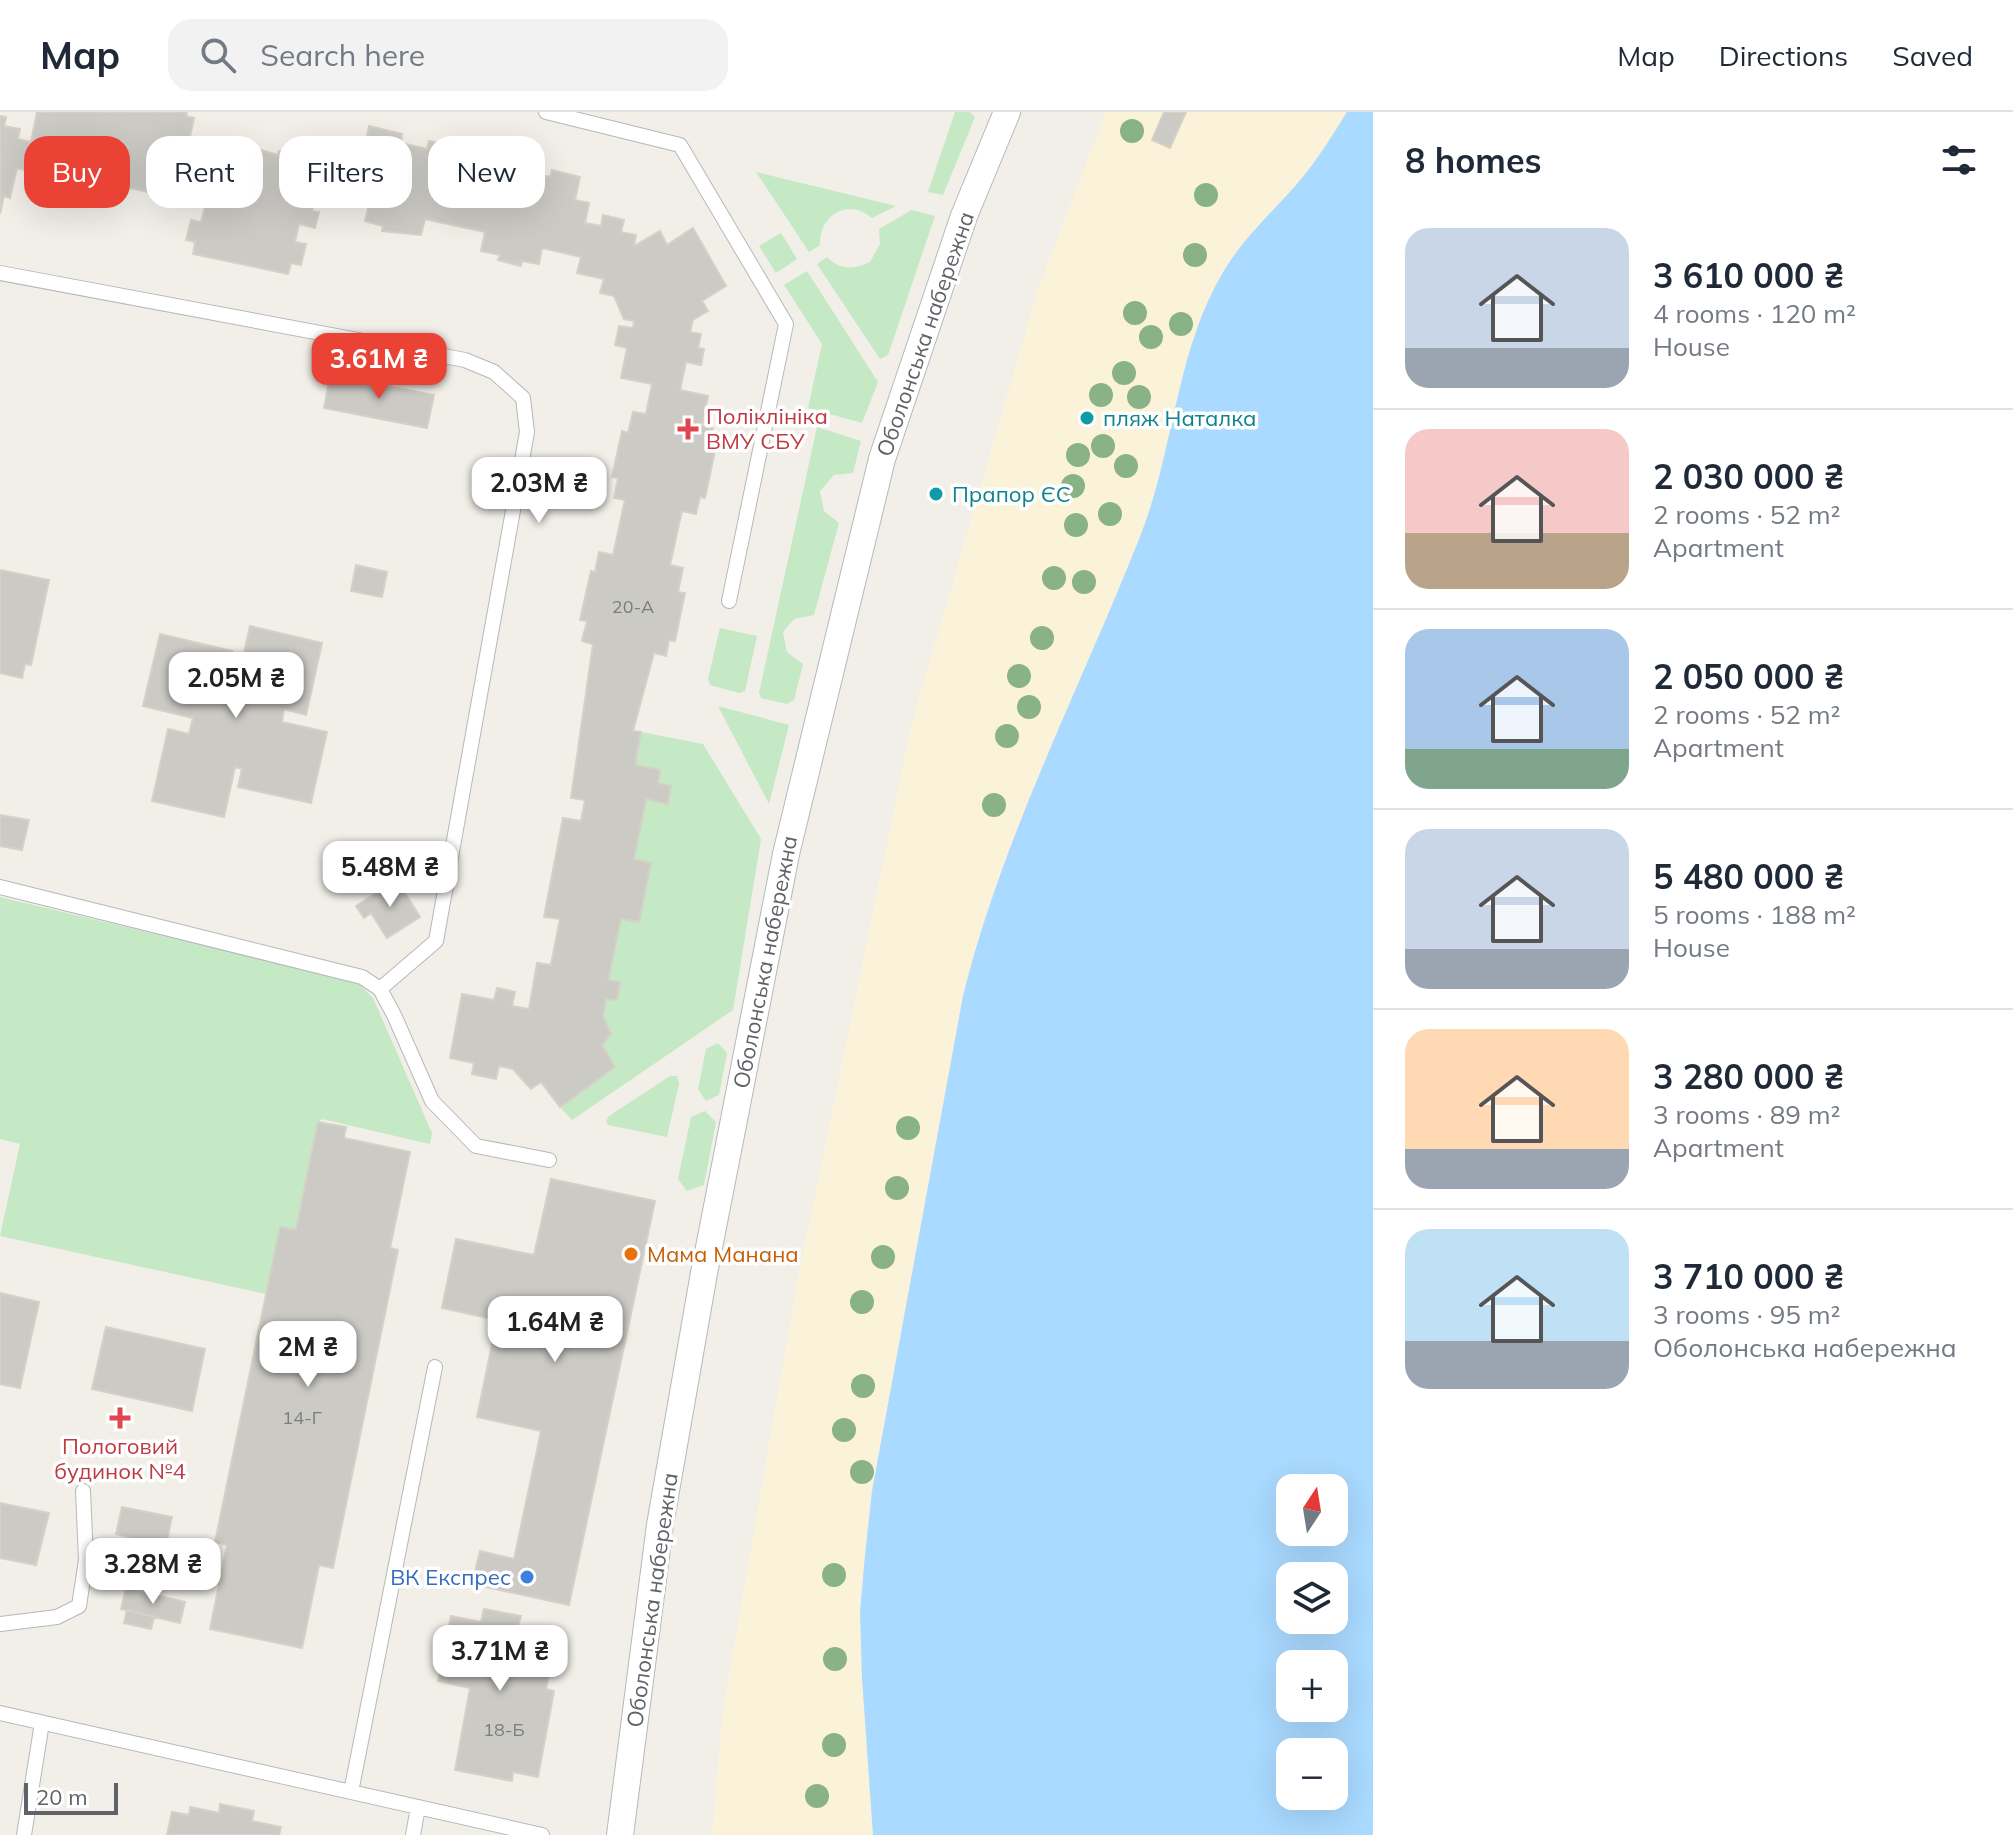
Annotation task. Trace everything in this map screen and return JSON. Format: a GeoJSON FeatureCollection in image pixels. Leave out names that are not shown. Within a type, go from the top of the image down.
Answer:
{"type":"FeatureCollection","features":[{"type":"Feature","properties":{"kind":"street","name":"Оболонська набережна"},"geometry":{"type":"LineString","coordinates":[[620,1835],[660,1525],[704,1273],[786,854],[882,459],[959,230],[1007,112]]}},
{"type":"Feature","properties":{"kind":"lane"},"geometry":{"type":"LineString","coordinates":[[546,112],[680,145],[786,324],[729,601]]}},
{"type":"Feature","properties":{"kind":"lane"},"geometry":{"type":"LineString","coordinates":[[0,273],[465,360],[494,372],[523,398],[527,432],[436,941],[380,989]]}},
{"type":"Feature","properties":{"kind":"lane"},"geometry":{"type":"LineString","coordinates":[[0,887],[362,977],[380,989],[432,1101],[476,1146],[549,1160]]}},
{"type":"Feature","properties":{"kind":"lane"},"geometry":{"type":"LineString","coordinates":[[351,1792],[435,1367]]}},
{"type":"Feature","properties":{"kind":"lane"},"geometry":{"type":"LineString","coordinates":[[0,1624],[57,1617],[79,1606],[86,1560],[83,1491]]}},
{"type":"Feature","properties":{"kind":"lane"},"geometry":{"type":"LineString","coordinates":[[0,1713],[542,1835]]}},
{"type":"Feature","properties":{"kind":"lane"},"geometry":{"type":"LineString","coordinates":[[24,1835],[42,1723]]}},
{"type":"Feature","properties":{"kind":"lane"},"geometry":{"type":"LineString","coordinates":[[413,1835],[418,1807]]}},
{"type":"Feature","properties":{"kind":"green space"},"geometry":{"type":"Polygon","coordinates":[[[955,112],[970,112],[975,117],[943,195],[928,192],[955,112]]]}},
{"type":"Feature","properties":{"kind":"green space"},"geometry":{"type":"Polygon","coordinates":[[[756,172],[896,206],[872,218],[854,209],[837,212],[824,225],[820,245],[809,252],[756,172]]]}},
{"type":"Feature","properties":{"kind":"green space"},"geometry":{"type":"Polygon","coordinates":[[[912,210],[935,216],[888,355],[880,359],[817,264],[827,257],[847,267],[870,262],[880,244],[879,229],[912,210]]]}},
{"type":"Feature","properties":{"kind":"green space"},"geometry":{"type":"Polygon","coordinates":[[[781,233],[797,259],[776,273],[759,246],[781,233]]]}},
{"type":"Feature","properties":{"kind":"green space"},"geometry":{"type":"Polygon","coordinates":[[[807,271],[878,382],[862,423],[808,408],[822,344],[784,285],[807,271]]]}},
{"type":"Feature","properties":{"kind":"green space"},"geometry":{"type":"Polygon","coordinates":[[[817,427],[861,441],[853,473],[834,475],[820,491],[824,511],[839,523],[814,615],[794,619],[783,632],[787,652],[803,664],[794,700],[787,704],[761,698],[759,693],[817,427]]]}},
{"type":"Feature","properties":{"kind":"green space"},"geometry":{"type":"Polygon","coordinates":[[[720,628],[757,636],[745,691],[739,693],[710,685],[708,679],[720,628]]]}},
{"type":"Feature","properties":{"kind":"green space"},"geometry":{"type":"Polygon","coordinates":[[[718,706],[789,725],[769,804],[718,706]]]}},
{"type":"Feature","properties":{"kind":"green space"},"geometry":{"type":"Polygon","coordinates":[[[641,732],[703,744],[761,839],[733,1010],[572,1120],[560,1107],[615,1067],[602,1045],[611,1034],[603,1016],[606,999],[616,1000],[620,983],[608,980],[621,919],[639,922],[651,863],[634,859],[646,799],[668,804],[671,786],[658,783],[660,770],[635,765],[641,732]]]}},
{"type":"Feature","properties":{"kind":"green space"},"geometry":{"type":"Polygon","coordinates":[[[0,897],[357,982],[373,998],[432,1133],[430,1144],[322,1119],[318,1122],[296,1230],[280,1227],[266,1294],[0,1236],[20,1144],[0,1139],[0,897]]]}},
{"type":"Feature","properties":{"kind":"green space"},"geometry":{"type":"Polygon","coordinates":[[[718,1043],[727,1053],[719,1095],[706,1101],[698,1089],[706,1049],[718,1043]]]}},
{"type":"Feature","properties":{"kind":"green space"},"geometry":{"type":"Polygon","coordinates":[[[670,1076],[677,1076],[679,1084],[667,1137],[608,1125],[606,1121],[609,1116],[670,1076]]]}},
{"type":"Feature","properties":{"kind":"green space"},"geometry":{"type":"Polygon","coordinates":[[[705,1111],[716,1122],[704,1185],[687,1191],[678,1179],[691,1117],[705,1111]]]}},
{"type":"Feature","properties":{"kind":"sand"},"geometry":{"type":"Polygon","coordinates":[[[1106,112],[1347,112],[1304,176],[1236,252],[1207,304],[1185,368],[1161,469],[1141,534],[1021,819],[999,877],[963,996],[872,1491],[865,1555],[860,1612],[873,1835],[712,1835],[723,1710],[796,1289],[911,726],[1038,289],[1106,112]]]}},
{"type":"Feature","properties":{"kind":"water"},"geometry":{"type":"Polygon","coordinates":[[[1347,112],[1373,112],[1373,1835],[873,1835],[860,1612],[865,1555],[872,1491],[963,996],[999,877],[1021,819],[1141,534],[1161,469],[1185,368],[1207,304],[1236,252],[1319,155],[1347,112]]]}},
{"type":"Feature","properties":{"kind":"building"},"geometry":{"type":"Polygon","coordinates":[[[37,112],[187,112],[186,116],[194,118],[190,136],[146,136],[146,191],[130,188],[130,136],[32,136],[37,112]]]}},
{"type":"Feature","properties":{"kind":"building"},"geometry":{"type":"Polygon","coordinates":[[[1164,112],[1186,112],[1170,148],[1152,140],[1164,112]]]}},
{"type":"Feature","properties":{"kind":"building"},"geometry":{"type":"Polygon","coordinates":[[[0,116],[6,117],[4,126],[20,129],[18,139],[24,140],[24,170],[17,168],[10,198],[4,196],[0,214],[0,116]]]}},
{"type":"Feature","properties":{"kind":"building"},"geometry":{"type":"Polygon","coordinates":[[[369,126],[402,134],[402,136],[367,136],[369,126]]]}},
{"type":"Feature","properties":{"kind":"building"},"geometry":{"type":"Polygon","coordinates":[[[428,145],[428,208],[545,208],[545,176],[550,177],[552,170],[580,177],[575,200],[589,203],[585,223],[601,226],[603,215],[624,220],[621,232],[636,235],[634,246],[660,231],[667,245],[693,228],[726,286],[702,301],[708,311],[693,320],[690,332],[701,334],[698,348],[704,349],[701,365],[686,362],[680,390],[708,396],[702,426],[713,428],[708,450],[715,451],[705,498],[700,497],[696,514],[682,511],[670,565],[683,568],[678,592],[685,593],[675,641],[669,640],[666,656],[654,653],[633,731],[641,732],[635,765],[660,770],[658,783],[671,786],[668,804],[646,799],[634,859],[651,863],[639,922],[621,919],[608,980],[620,982],[617,1000],[606,999],[603,1016],[611,1034],[602,1045],[615,1067],[560,1107],[541,1082],[531,1089],[513,1069],[499,1066],[496,1079],[472,1074],[474,1063],[450,1058],[462,994],[494,1000],[497,988],[515,992],[512,1006],[529,1009],[537,963],[551,965],[560,919],[544,917],[563,818],[581,821],[585,800],[571,798],[593,644],[582,641],[587,621],[580,620],[591,571],[595,572],[599,552],[613,555],[625,500],[614,498],[618,478],[612,477],[622,431],[628,433],[633,412],[646,414],[652,384],[621,378],[627,348],[615,345],[619,326],[633,328],[634,321],[624,319],[614,296],[600,293],[604,279],[577,273],[581,257],[542,248],[539,264],[522,261],[521,266],[498,260],[500,255],[481,251],[485,232],[425,219],[421,235],[382,231],[383,226],[365,221],[368,208],[412,208],[412,146],[427,149],[428,145]]]}},
{"type":"Feature","properties":{"kind":"building"},"geometry":{"type":"Polygon","coordinates":[[[263,151],[278,155],[279,151],[279,208],[313,208],[312,211],[319,212],[315,228],[299,224],[295,242],[306,244],[301,265],[291,263],[288,274],[193,254],[195,242],[186,240],[191,220],[201,222],[205,208],[263,208],[263,151]]]}},
{"type":"Feature","properties":{"kind":"building"},"geometry":{"type":"Polygon","coordinates":[[[330,375],[434,395],[427,428],[324,408],[330,375]]]}},
{"type":"Feature","properties":{"kind":"building"},"geometry":{"type":"Polygon","coordinates":[[[356,565],[387,572],[382,597],[351,591],[356,565]]]}},
{"type":"Feature","properties":{"kind":"building"},"geometry":{"type":"Polygon","coordinates":[[[0,570],[49,580],[31,665],[25,664],[22,678],[0,673],[0,570]]]}},
{"type":"Feature","properties":{"kind":"building"},"geometry":{"type":"Polygon","coordinates":[[[250,626],[322,643],[306,715],[284,709],[282,722],[327,732],[311,803],[238,787],[242,769],[235,767],[224,817],[152,801],[168,729],[189,734],[193,718],[143,706],[160,634],[232,651],[227,672],[239,675],[250,626]]]}},
{"type":"Feature","properties":{"kind":"building"},"geometry":{"type":"Polygon","coordinates":[[[0,815],[29,820],[22,850],[0,846],[0,815]]]}},
{"type":"Feature","properties":{"kind":"building"},"geometry":{"type":"Polygon","coordinates":[[[397,880],[420,917],[387,938],[371,913],[364,918],[356,906],[397,880]]]}},
{"type":"Feature","properties":{"kind":"building"},"geometry":{"type":"Polygon","coordinates":[[[318,1122],[346,1127],[344,1138],[410,1152],[390,1248],[398,1250],[333,1568],[319,1565],[302,1648],[210,1629],[227,1545],[215,1542],[280,1227],[296,1230],[318,1122]]]}},
{"type":"Feature","properties":{"kind":"building"},"geometry":{"type":"Polygon","coordinates":[[[551,1179],[655,1201],[569,1605],[472,1584],[480,1551],[514,1559],[541,1431],[477,1417],[497,1320],[442,1308],[456,1239],[534,1255],[551,1179]]]}},
{"type":"Feature","properties":{"kind":"building"},"geometry":{"type":"Polygon","coordinates":[[[0,1293],[39,1302],[20,1388],[0,1384],[0,1293]]]}},
{"type":"Feature","properties":{"kind":"building"},"geometry":{"type":"Polygon","coordinates":[[[106,1327],[205,1349],[192,1411],[92,1389],[106,1327]]]}},
{"type":"Feature","properties":{"kind":"building"},"geometry":{"type":"Polygon","coordinates":[[[0,1503],[49,1513],[36,1565],[0,1558],[0,1503]]]}},
{"type":"Feature","properties":{"kind":"building"},"geometry":{"type":"Polygon","coordinates":[[[122,1507],[172,1517],[156,1591],[122,1584],[132,1538],[116,1534],[122,1507]]]}},
{"type":"Feature","properties":{"kind":"building"},"geometry":{"type":"Polygon","coordinates":[[[126,1588],[185,1602],[180,1623],[121,1609],[126,1588]]]}},
{"type":"Feature","properties":{"kind":"building"},"geometry":{"type":"Polygon","coordinates":[[[484,1609],[521,1616],[518,1626],[557,1634],[546,1689],[554,1691],[538,1777],[513,1772],[512,1781],[455,1770],[470,1688],[438,1681],[451,1616],[481,1622],[484,1609]]]}},
{"type":"Feature","properties":{"kind":"building"},"geometry":{"type":"Polygon","coordinates":[[[127,1610],[154,1617],[151,1629],[124,1623],[127,1610]]]}},
{"type":"Feature","properties":{"kind":"building"},"geometry":{"type":"Polygon","coordinates":[[[220,1804],[254,1811],[252,1821],[281,1827],[279,1835],[167,1835],[172,1812],[189,1815],[190,1807],[219,1813],[220,1804]]]}},
{"type":"Feature","properties":{"kind":"place","name":"пляж Наталка"},"geometry":{"type":"Point","coordinates":[1087,418]}},
{"type":"Feature","properties":{"kind":"place","name":"Поліклініка ВМУ СБУ"},"geometry":{"type":"Point","coordinates":[688,429]}},
{"type":"Feature","properties":{"kind":"place","name":"Прапор ЄС"},"geometry":{"type":"Point","coordinates":[936,494]}},
{"type":"Feature","properties":{"kind":"place","name":"Мама Манана"},"geometry":{"type":"Point","coordinates":[631,1254]}},
{"type":"Feature","properties":{"kind":"place","name":"Пологовий будинок №4"},"geometry":{"type":"Point","coordinates":[120,1418]}},
{"type":"Feature","properties":{"kind":"place","name":"ВК Експрес"},"geometry":{"type":"Point","coordinates":[527,1577]}}]}
